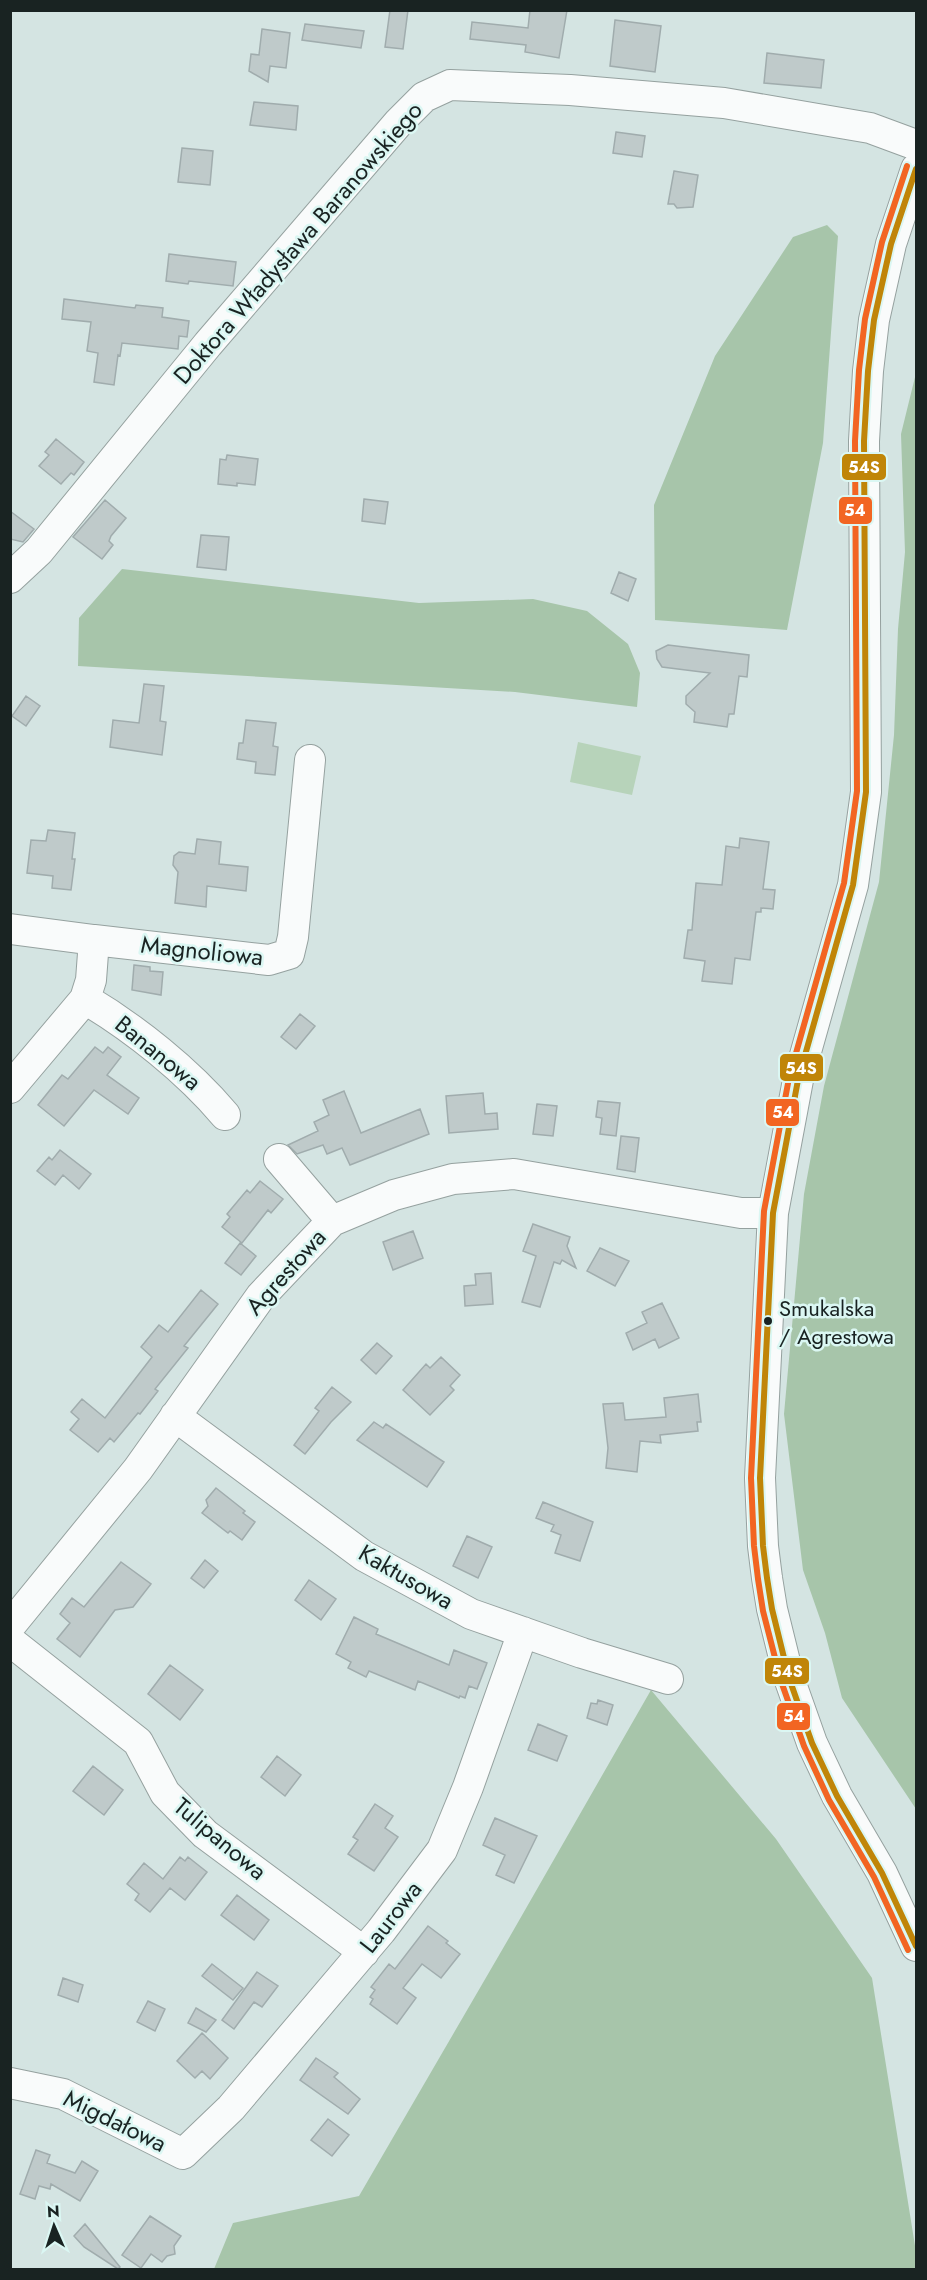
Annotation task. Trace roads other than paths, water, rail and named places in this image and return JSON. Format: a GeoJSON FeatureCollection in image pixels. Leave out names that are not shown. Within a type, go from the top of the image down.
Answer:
{"type":"FeatureCollection","features":[{"type":"Feature","properties":{"kind":"street","name":"Doktora Władysława Baranowskiego"},"geometry":{"type":"LineString","coordinates":[[10,578],[39,551],[208,344],[399,122],[424,97],[432,93],[450,85],[570,90],[724,104],[870,128],[916,145]]}},
{"type":"Feature","properties":{"kind":"street"},"geometry":{"type":"LineString","coordinates":[[916,169],[884,271],[874,320],[868,370],[864,441],[867,764],[860,847],[853,885],[798,1080],[773,1214],[760,1479],[763,1546],[772,1608],[789,1678],[812,1743],[837,1796],[882,1873],[916,1946]]}},
{"type":"Feature","properties":{"kind":"street","name":"Magnoliowa"},"geometry":{"type":"LineString","coordinates":[[94,940],[269,960],[289,954],[293,937],[310,760]]}},
{"type":"Feature","properties":{"kind":"street"},"geometry":{"type":"LineString","coordinates":[[10,929],[94,940],[91,980],[85,999],[10,1088]]}},
{"type":"Feature","properties":{"kind":"street","name":"Bananowa"},"geometry":{"type":"LineString","coordinates":[[85,999],[115,1017],[182,1072],[208,1095],[225,1115]]}},
{"type":"Feature","properties":{"kind":"street"},"geometry":{"type":"LineString","coordinates":[[279,1159],[332,1221]]}},
{"type":"Feature","properties":{"kind":"street","name":"Agrestowa"},"geometry":{"type":"LineString","coordinates":[[10,1626],[138,1469],[261,1296],[332,1221],[394,1195],[453,1179],[514,1174],[741,1213],[773,1214]]}},
{"type":"Feature","properties":{"kind":"street","name":"Kaktusowa"},"geometry":{"type":"LineString","coordinates":[[175,1416],[364,1556],[471,1614],[668,1679]]}},
{"type":"Feature","properties":{"kind":"street","name":"Laurowa"},"geometry":{"type":"LineString","coordinates":[[183,2154],[231,2109],[364,1952],[441,1850],[468,1786],[523,1632]]}},
{"type":"Feature","properties":{"kind":"street","name":"Tulipanowa"},"geometry":{"type":"LineString","coordinates":[[10,1641],[138,1742],[165,1793],[205,1833],[364,1952]]}},
{"type":"Feature","properties":{"kind":"street","name":"Migdałowa"},"geometry":{"type":"LineString","coordinates":[[10,2083],[63,2094],[183,2154]]}},
{"type":"Feature","properties":{"kind":"place","name":"Smukalska / Agrestowa"},"geometry":{"type":"Point","coordinates":[768,1321]}}]}
